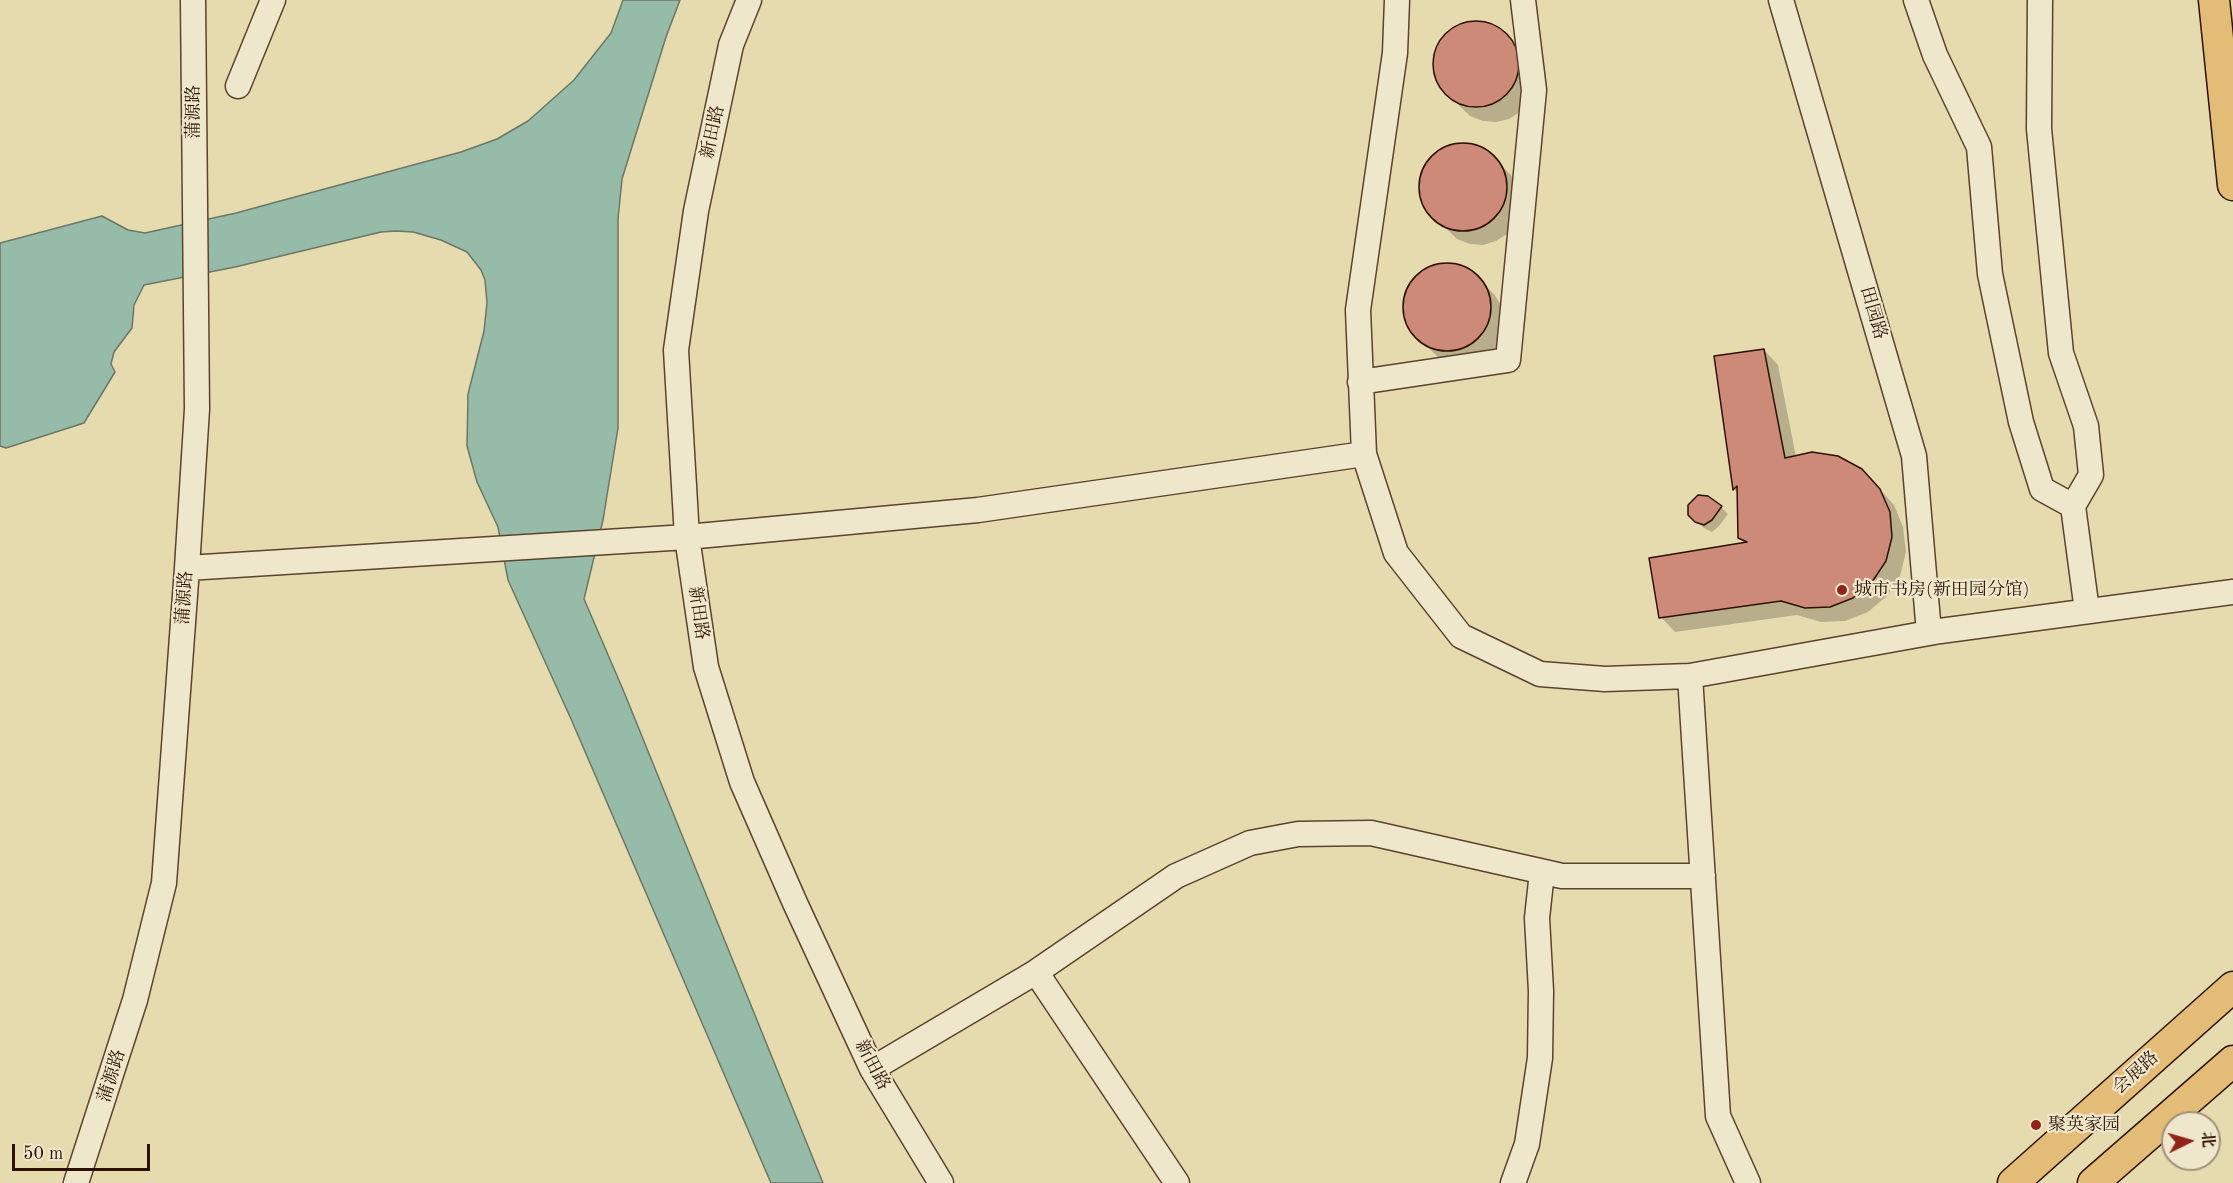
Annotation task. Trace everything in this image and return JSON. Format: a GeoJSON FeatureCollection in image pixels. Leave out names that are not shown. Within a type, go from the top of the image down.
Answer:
{"type":"FeatureCollection","features":[{"type":"Feature","properties":{"kind":"main road"},"geometry":{"type":"LineString","coordinates":[[2214,0],[2233,185]]}},
{"type":"Feature","properties":{"kind":"main road","name":"会展路"},"geometry":{"type":"LineString","coordinates":[[2013,1183],[2233,987]]}},
{"type":"Feature","properties":{"kind":"main road"},"geometry":{"type":"LineString","coordinates":[[2093,1183],[2233,1061]]}},
{"type":"Feature","properties":{"kind":"street","name":"蒲源路"},"geometry":{"type":"LineString","coordinates":[[76,1183],[135,1000],[164,882],[188,568],[196,409],[193,0]]}},
{"type":"Feature","properties":{"kind":"street"},"geometry":{"type":"LineString","coordinates":[[238,86],[273,0]]}},
{"type":"Feature","properties":{"kind":"street","name":"新田路"},"geometry":{"type":"LineString","coordinates":[[749,0],[732,45],[699,200],[676,350],[687,537],[706,667],[742,782],[795,903],[872,1069],[941,1183]]}},
{"type":"Feature","properties":{"kind":"street"},"geometry":{"type":"LineString","coordinates":[[1397,0],[1395,53],[1358,310],[1364,454],[1396,553],[1461,636],[1540,674],[1605,679],[1690,676],[1929,633],[2233,592]]}},
{"type":"Feature","properties":{"kind":"street"},"geometry":{"type":"LineString","coordinates":[[1360,382],[1509,360],[1534,90],[1522,0]]}},
{"type":"Feature","properties":{"kind":"street","name":"田园路"},"geometry":{"type":"LineString","coordinates":[[1781,0],[1914,456],[1929,633]]}},
{"type":"Feature","properties":{"kind":"street"},"geometry":{"type":"LineString","coordinates":[[1916,0],[1935,55],[1979,147],[1990,274],[2021,422],[2042,489],[2073,506]]}},
{"type":"Feature","properties":{"kind":"street"},"geometry":{"type":"LineString","coordinates":[[2040,0],[2039,129],[2061,353],[2086,426],[2091,475],[2073,506],[2087,611]]}},
{"type":"Feature","properties":{"kind":"street"},"geometry":{"type":"LineString","coordinates":[[188,568],[687,537],[978,510],[1364,454]]}},
{"type":"Feature","properties":{"kind":"street"},"geometry":{"type":"LineString","coordinates":[[1690,676],[1718,1116],[1748,1183]]}},
{"type":"Feature","properties":{"kind":"street"},"geometry":{"type":"LineString","coordinates":[[872,1069],[1036,972],[1176,876],[1250,843],[1299,834],[1371,833],[1562,876],[1703,876]]}},
{"type":"Feature","properties":{"kind":"street"},"geometry":{"type":"LineString","coordinates":[[1513,1183],[1527,1144],[1539,1058],[1541,991],[1537,918],[1542,872]]}},
{"type":"Feature","properties":{"kind":"street"},"geometry":{"type":"LineString","coordinates":[[1036,972],[1177,1183]]}},
{"type":"Feature","properties":{"kind":"shaded area"},"geometry":{"type":"Polygon","coordinates":[[[623,0],[680,0],[666,37],[622,179],[618,219],[618,428],[603,520],[584,599],[823,1183],[771,1183],[571,719],[508,580],[498,527],[477,482],[467,446],[468,394],[484,331],[487,303],[485,280],[481,270],[467,252],[441,240],[413,232],[381,232],[235,267],[144,285],[134,305],[132,328],[114,352],[111,364],[115,372],[84,423],[6,448],[0,446],[0,243],[102,216],[128,230],[145,233],[236,213],[461,152],[497,139],[528,121],[574,80],[611,33],[623,0]]]}},
{"type":"Feature","properties":{"kind":"building"},"geometry":{"type":"Polygon","coordinates":[[[1468,21],[1484,21],[1507,33],[1516,47],[1519,64],[1516,81],[1507,95],[1484,107],[1468,107],[1452,100],[1440,88],[1433,72],[1433,56],[1440,40],[1452,28],[1468,21]]]}},
{"type":"Feature","properties":{"kind":"building"},"geometry":{"type":"Polygon","coordinates":[[[1463,143],[1480,147],[1494,156],[1503,170],[1507,187],[1503,204],[1494,218],[1480,227],[1463,231],[1446,227],[1432,218],[1423,204],[1419,187],[1423,170],[1432,156],[1446,147],[1463,143]]]}},
{"type":"Feature","properties":{"kind":"building"},"geometry":{"type":"Polygon","coordinates":[[[1447,263],[1464,267],[1478,276],[1487,290],[1491,307],[1487,324],[1478,338],[1464,347],[1447,351],[1430,347],[1416,338],[1407,324],[1403,307],[1407,290],[1416,276],[1430,267],[1447,263]]]}},
{"type":"Feature","properties":{"kind":"building"},"geometry":{"type":"Polygon","coordinates":[[[1764,349],[1785,458],[1812,452],[1838,456],[1862,469],[1880,489],[1890,512],[1892,537],[1886,561],[1872,582],[1853,598],[1830,607],[1805,608],[1781,601],[1659,618],[1649,558],[1747,542],[1738,538],[1737,486],[1733,490],[1714,356],[1764,349]]]}},
{"type":"Feature","properties":{"kind":"building"},"geometry":{"type":"Polygon","coordinates":[[[1698,495],[1708,496],[1722,506],[1712,520],[1704,525],[1695,522],[1688,515],[1688,505],[1698,495]]]}},
{"type":"Feature","properties":{"kind":"place","name":"城市书房(新田园分馆)"},"geometry":{"type":"Point","coordinates":[1842,590]}},
{"type":"Feature","properties":{"kind":"place","name":"聚英家园"},"geometry":{"type":"Point","coordinates":[2036,1125]}}]}
